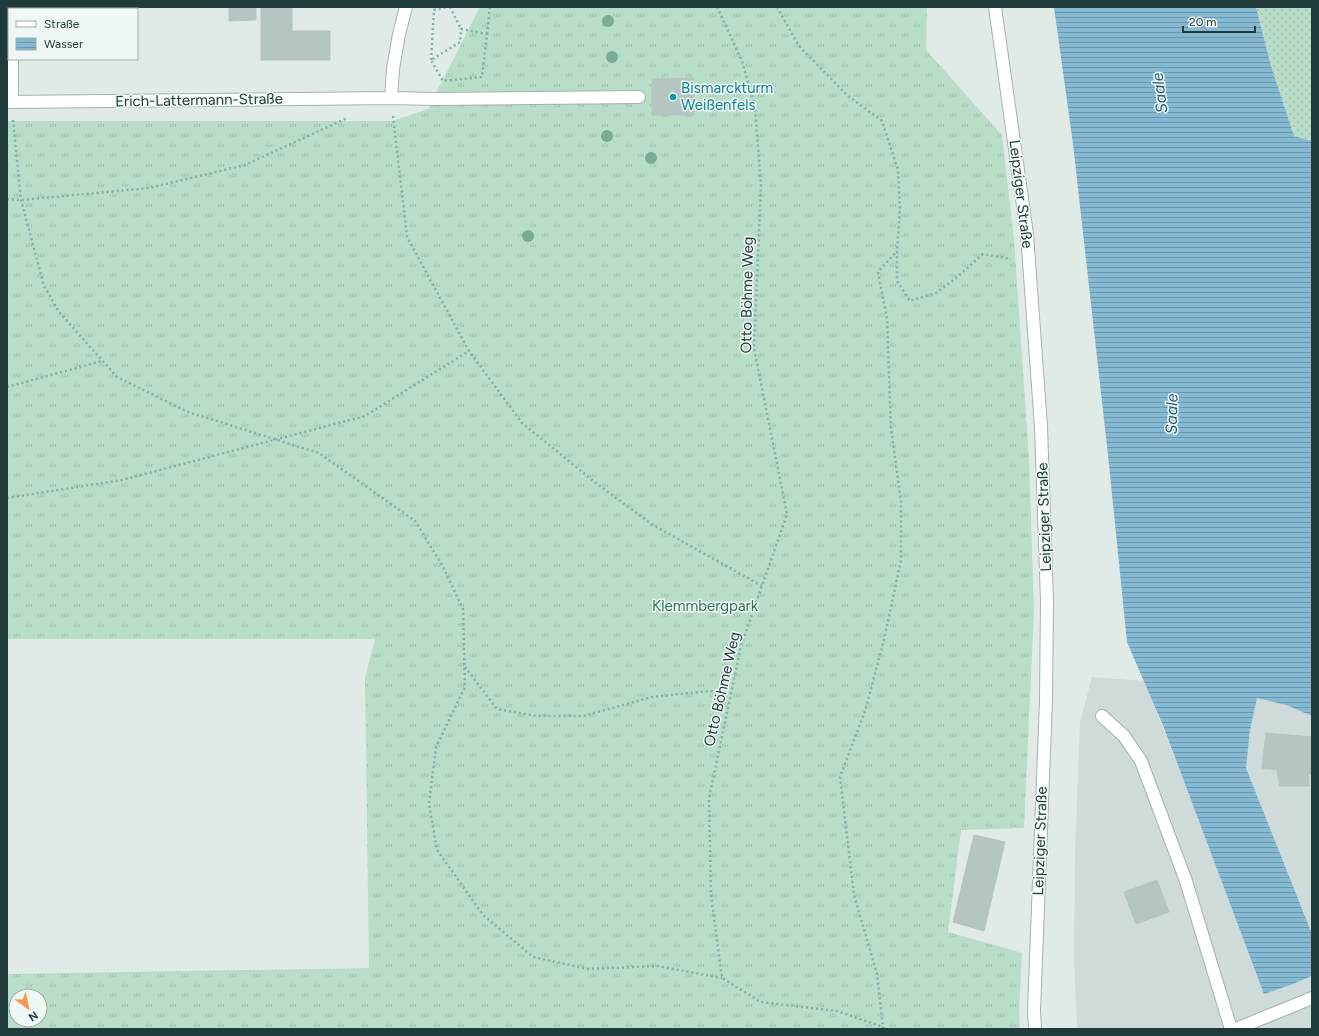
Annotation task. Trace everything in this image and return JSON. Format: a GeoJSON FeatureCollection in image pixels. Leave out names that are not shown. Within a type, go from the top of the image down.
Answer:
{"type":"FeatureCollection","features":[{"type":"Feature","properties":{"kind":"street"},"geometry":{"type":"LineString","coordinates":[[391,98],[393,69],[399,34],[406,7]]}},
{"type":"Feature","properties":{"kind":"street","name":"Leipziger Straße"},"geometry":{"type":"LineString","coordinates":[[995,7],[1027,234],[1041,427],[1047,601],[1046,700],[1034,1011],[1035,1029]]}},
{"type":"Feature","properties":{"kind":"street"},"geometry":{"type":"LineString","coordinates":[[9,102],[12,60]]}},
{"type":"Feature","properties":{"kind":"street","name":"Erich-Lattermann-Straße"},"geometry":{"type":"LineString","coordinates":[[9,102],[639,97]]}},
{"type":"Feature","properties":{"kind":"street"},"geometry":{"type":"LineString","coordinates":[[1102,716],[1124,736],[1141,761],[1186,881],[1231,1029]]}},
{"type":"Feature","properties":{"kind":"street"},"geometry":{"type":"LineString","coordinates":[[1236,1029],[1312,998]]}},
{"type":"Feature","properties":{"kind":"path"},"geometry":{"type":"LineString","coordinates":[[431,60],[460,42],[461,29],[448,7],[434,10],[431,60],[443,81],[482,76],[490,7]]}},
{"type":"Feature","properties":{"kind":"path","name":"Otto Böhme Weg"},"geometry":{"type":"LineString","coordinates":[[717,7],[742,61],[755,107],[761,186],[754,348],[787,514],[741,646],[709,798],[711,895],[722,978]]}},
{"type":"Feature","properties":{"kind":"path"},"geometry":{"type":"LineString","coordinates":[[777,7],[799,46],[847,95],[882,121],[898,170],[900,209],[897,252],[898,281],[910,301],[936,293],[956,278],[983,254],[1029,261]]}},
{"type":"Feature","properties":{"kind":"path"},"geometry":{"type":"LineString","coordinates":[[461,29],[487,34]]}},
{"type":"Feature","properties":{"kind":"path"},"geometry":{"type":"LineString","coordinates":[[391,98],[407,237],[469,351],[522,423],[597,484],[653,525],[762,586]]}},
{"type":"Feature","properties":{"kind":"path"},"geometry":{"type":"LineString","coordinates":[[9,102],[21,200],[44,286],[59,312],[102,361],[117,377],[188,412],[319,453],[415,521],[442,565],[463,609],[465,687],[436,747],[429,804],[437,850],[483,915],[533,957],[588,970],[657,966],[722,978],[761,1002],[837,1011],[883,1028],[877,974],[854,895],[840,777],[865,711],[884,640],[901,560],[901,502],[891,428],[887,319],[878,272],[897,252]]}},
{"type":"Feature","properties":{"kind":"path"},"geometry":{"type":"LineString","coordinates":[[7,199],[21,200],[150,188],[245,165],[349,117]]}},
{"type":"Feature","properties":{"kind":"path"},"geometry":{"type":"LineString","coordinates":[[7,498],[122,480],[365,416],[469,351]]}},
{"type":"Feature","properties":{"kind":"path"},"geometry":{"type":"LineString","coordinates":[[7,387],[102,361]]}},
{"type":"Feature","properties":{"kind":"path"},"geometry":{"type":"LineString","coordinates":[[464,667],[497,709],[537,716],[584,716],[652,697],[711,691],[730,697]]}},
{"type":"Feature","properties":{"kind":"shaded area"},"geometry":{"type":"Polygon","coordinates":[[[1092,677],[1144,681],[1183,778],[1293,984],[1312,976],[1312,1029],[1077,1029],[1074,959],[1075,851],[1080,722],[1092,677]]]}},
{"type":"Feature","properties":{"kind":"shaded area"},"geometry":{"type":"Polygon","coordinates":[[[1257,698],[1286,705],[1312,716],[1312,934],[1246,768],[1250,730],[1257,698]]]}},
{"type":"Feature","properties":{"kind":"green space","name":"Klemmbergpark"},"geometry":{"type":"Polygon","coordinates":[[[480,7],[927,7],[926,50],[1002,135],[1014,239],[1029,459],[1034,611],[1024,828],[961,830],[948,932],[1022,953],[1019,1011],[1020,1029],[7,1029],[7,974],[369,968],[365,678],[375,639],[7,639],[7,121],[392,121],[428,109],[480,7]]]}},
{"type":"Feature","properties":{"kind":"green space"},"geometry":{"type":"Polygon","coordinates":[[[1256,7],[1312,7],[1312,141],[1294,136],[1271,66],[1256,7]]]}},
{"type":"Feature","properties":{"kind":"water","name":"Saale"},"geometry":{"type":"Polygon","coordinates":[[[1054,7],[1256,7],[1271,66],[1294,136],[1312,141],[1312,716],[1286,705],[1257,698],[1250,730],[1246,768],[1312,934],[1312,976],[1264,994],[1164,728],[1127,642],[1108,455],[1073,144],[1054,7]]]}},
{"type":"Feature","properties":{"kind":"building"},"geometry":{"type":"Polygon","coordinates":[[[229,7],[256,7],[256,20],[229,21],[229,7]]]}},
{"type":"Feature","properties":{"kind":"building"},"geometry":{"type":"Polygon","coordinates":[[[261,7],[292,7],[292,31],[330,31],[330,60],[261,60],[261,7]]]}},
{"type":"Feature","properties":{"kind":"building","name":"Bismarckturm Weißenfels"},"geometry":{"type":"Polygon","coordinates":[[[694,78],[694,115],[652,115],[652,79],[694,78]]]}},
{"type":"Feature","properties":{"kind":"building"},"geometry":{"type":"Polygon","coordinates":[[[1266,733],[1312,737],[1312,774],[1308,774],[1309,786],[1280,786],[1277,770],[1262,768],[1266,733]]]}},
{"type":"Feature","properties":{"kind":"building"},"geometry":{"type":"Polygon","coordinates":[[[974,835],[1005,842],[984,931],[953,922],[974,835]]]}},
{"type":"Feature","properties":{"kind":"building"},"geometry":{"type":"Polygon","coordinates":[[[1157,880],[1169,912],[1136,924],[1124,892],[1157,880]]]}},
{"type":"Feature","properties":{"kind":"place","name":"Bismarckturm Weißenfels"},"geometry":{"type":"Point","coordinates":[673,97]}}]}
